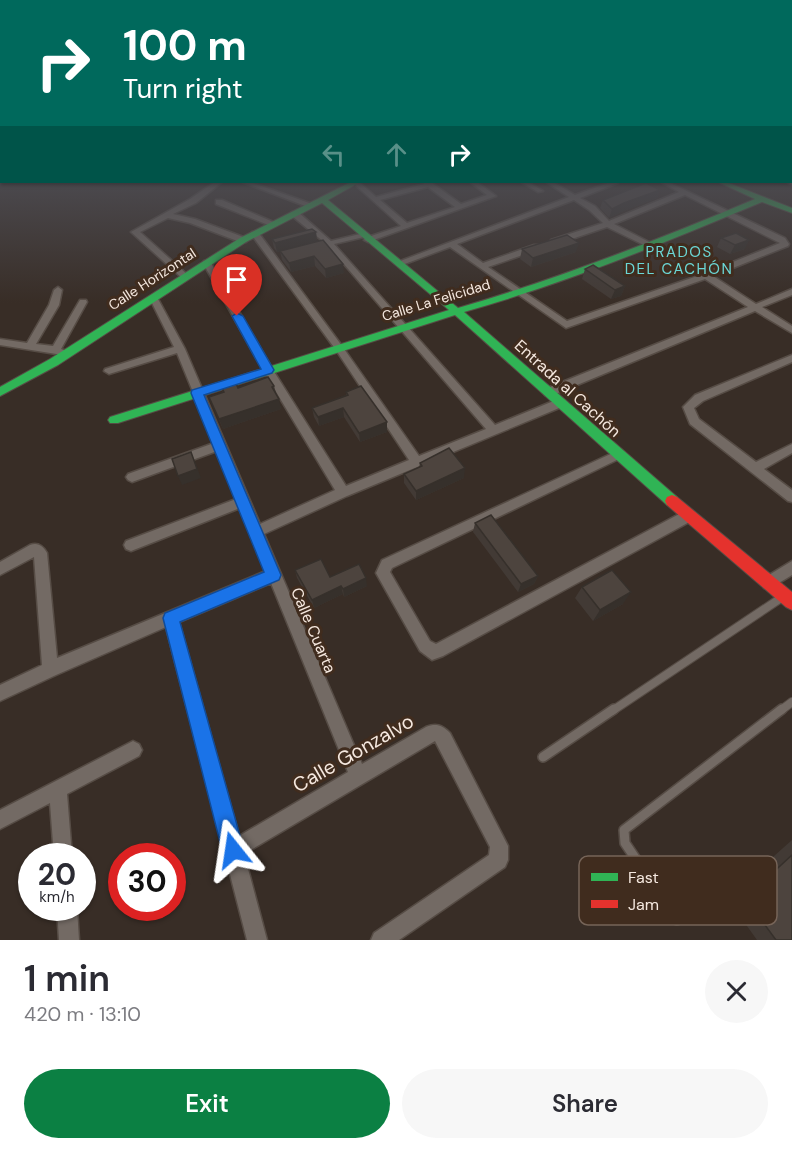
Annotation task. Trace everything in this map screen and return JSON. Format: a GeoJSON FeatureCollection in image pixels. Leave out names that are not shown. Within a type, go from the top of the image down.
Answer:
{"type":"FeatureCollection","features":[{"type":"Feature","properties":{"kind":"street"},"geometry":{"type":"LineString","coordinates":[[185,276],[135,232],[166,215],[249,237],[272,258],[339,348],[417,462]]}},
{"type":"Feature","properties":{"kind":"street"},"geometry":{"type":"LineString","coordinates":[[251,215],[274,224]]}},
{"type":"Feature","properties":{"kind":"street","name":"Calle Horizontal"},"geometry":{"type":"LineString","coordinates":[[0,392],[60,352],[154,299],[207,262],[293,215]]}},
{"type":"Feature","properties":{"kind":"street"},"geometry":{"type":"LineString","coordinates":[[296,215],[329,244],[492,430]]}},
{"type":"Feature","properties":{"kind":"street","name":"Entrada al Cachón"},"geometry":{"type":"LineString","coordinates":[[334,215],[399,263],[456,311],[617,455],[788,599]]}},
{"type":"Feature","properties":{"kind":"street"},"geometry":{"type":"LineString","coordinates":[[394,215],[407,226]]}},
{"type":"Feature","properties":{"kind":"street"},"geometry":{"type":"LineString","coordinates":[[318,247],[365,238],[438,215]]}},
{"type":"Feature","properties":{"kind":"street"},"geometry":{"type":"LineString","coordinates":[[399,263],[527,215]]}},
{"type":"Feature","properties":{"kind":"street"},"geometry":{"type":"LineString","coordinates":[[599,215],[608,224],[650,246]]}},
{"type":"Feature","properties":{"kind":"street"},"geometry":{"type":"LineString","coordinates":[[482,266],[630,215]]}},
{"type":"Feature","properties":{"kind":"street","name":"Calle La Felicidad"},"geometry":{"type":"LineString","coordinates":[[114,420],[402,327],[520,293],[650,246],[723,215]]}},
{"type":"Feature","properties":{"kind":"street"},"geometry":{"type":"LineString","coordinates":[[451,244],[566,325],[706,276],[785,244],[782,240],[731,215]]}},
{"type":"Feature","properties":{"kind":"street"},"geometry":{"type":"LineString","coordinates":[[272,258],[284,255]]}},
{"type":"Feature","properties":{"kind":"street"},"geometry":{"type":"LineString","coordinates":[[207,262],[268,370],[343,492]]}},
{"type":"Feature","properties":{"kind":"street"},"geometry":{"type":"LineString","coordinates":[[706,276],[792,330]]}},
{"type":"Feature","properties":{"kind":"street"},"geometry":{"type":"LineString","coordinates":[[30,346],[54,305],[58,290]]}},
{"type":"Feature","properties":{"kind":"street"},"geometry":{"type":"LineString","coordinates":[[549,392],[792,292]]}},
{"type":"Feature","properties":{"kind":"street","name":"Calle Cuarta"},"geometry":{"type":"LineString","coordinates":[[154,299],[180,350],[358,776]]}},
{"type":"Feature","properties":{"kind":"street"},"geometry":{"type":"LineString","coordinates":[[0,342],[60,352],[83,302]]}},
{"type":"Feature","properties":{"kind":"street"},"geometry":{"type":"LineString","coordinates":[[109,371],[180,350]]}},
{"type":"Feature","properties":{"kind":"street"},"geometry":{"type":"LineString","coordinates":[[792,358],[699,398],[688,408],[694,422],[792,496]]}},
{"type":"Feature","properties":{"kind":"street"},"geometry":{"type":"LineString","coordinates":[[255,532],[343,492],[560,403]]}},
{"type":"Feature","properties":{"kind":"street"},"geometry":{"type":"LineString","coordinates":[[132,477],[219,446]]}},
{"type":"Feature","properties":{"kind":"street"},"geometry":{"type":"LineString","coordinates":[[756,468],[792,448]]}},
{"type":"Feature","properties":{"kind":"street"},"geometry":{"type":"LineString","coordinates":[[617,455],[387,564],[383,573],[425,646],[432,652],[438,651],[688,516]]}},
{"type":"Feature","properties":{"kind":"street"},"geometry":{"type":"LineString","coordinates":[[131,545],[243,502]]}},
{"type":"Feature","properties":{"kind":"street"},"geometry":{"type":"LineString","coordinates":[[0,569],[28,550],[35,549],[40,553],[50,669]]}},
{"type":"Feature","properties":{"kind":"street"},"geometry":{"type":"LineString","coordinates":[[769,583],[792,567]]}},
{"type":"Feature","properties":{"kind":"street"},"geometry":{"type":"LineString","coordinates":[[0,693],[50,669],[273,575]]}},
{"type":"Feature","properties":{"kind":"street"},"geometry":{"type":"LineString","coordinates":[[171,618],[256,940]]}},
{"type":"Feature","properties":{"kind":"street","name":"Calle Gonzalvo"},"geometry":{"type":"LineString","coordinates":[[233,850],[432,733],[438,734],[444,739],[500,854],[498,860],[381,940]]}},
{"type":"Feature","properties":{"kind":"street"},"geometry":{"type":"LineString","coordinates":[[0,820],[133,750]]}},
{"type":"Feature","properties":{"kind":"street"},"geometry":{"type":"LineString","coordinates":[[58,789],[62,843]]}},
{"type":"Feature","properties":{"kind":"street"},"geometry":{"type":"LineString","coordinates":[[68,921],[69,940]]}},
{"type":"Feature","properties":{"kind":"lane"},"geometry":{"type":"LineString","coordinates":[[543,757],[788,599]]}},
{"type":"Feature","properties":{"kind":"lane"},"geometry":{"type":"LineString","coordinates":[[634,856],[625,843],[624,830],[792,702]]}},
{"type":"Feature","properties":{"kind":"building"},"geometry":{"type":"Polygon","coordinates":[[[312,229],[316,232],[275,243],[272,239],[312,229]]]}},
{"type":"Feature","properties":{"kind":"building"},"geometry":{"type":"Polygon","coordinates":[[[736,233],[749,240],[735,245],[721,238],[736,233]]]}},
{"type":"Feature","properties":{"kind":"building"},"geometry":{"type":"Polygon","coordinates":[[[567,235],[579,243],[533,258],[522,249],[567,235]]]}},
{"type":"Feature","properties":{"kind":"building"},"geometry":{"type":"Polygon","coordinates":[[[323,240],[343,264],[325,269],[314,256],[289,263],[280,251],[323,240]]]}},
{"type":"Feature","properties":{"kind":"building"},"geometry":{"type":"Polygon","coordinates":[[[593,265],[625,286],[615,290],[585,269],[593,265]]]}},
{"type":"Feature","properties":{"kind":"building"},"geometry":{"type":"Polygon","coordinates":[[[268,377],[279,399],[219,419],[209,397],[224,392],[220,384],[234,379],[238,388],[268,377]]]}},
{"type":"Feature","properties":{"kind":"building"},"geometry":{"type":"Polygon","coordinates":[[[361,386],[387,422],[359,433],[343,408],[318,417],[312,408],[348,395],[346,392],[361,386]]]}},
{"type":"Feature","properties":{"kind":"building"},"geometry":{"type":"Polygon","coordinates":[[[449,448],[465,468],[416,491],[404,474],[422,466],[420,463],[449,448]]]}},
{"type":"Feature","properties":{"kind":"building"},"geometry":{"type":"Polygon","coordinates":[[[191,452],[197,469],[178,476],[172,459],[191,452]]]}},
{"type":"Feature","properties":{"kind":"building"},"geometry":{"type":"Polygon","coordinates":[[[491,515],[538,576],[521,584],[475,523],[491,515]]]}},
{"type":"Feature","properties":{"kind":"building"},"geometry":{"type":"Polygon","coordinates":[[[321,559],[330,577],[359,564],[366,578],[343,589],[341,586],[312,600],[295,570],[321,559]]]}},
{"type":"Feature","properties":{"kind":"building"},"geometry":{"type":"Polygon","coordinates":[[[612,570],[631,592],[600,610],[582,587],[612,570]]]}},
{"type":"Feature","properties":{"kind":"building"},"geometry":{"type":"Polygon","coordinates":[[[792,855],[792,940],[776,940],[765,925],[777,925],[777,869],[792,855]]]}},
{"type":"Feature","properties":{"kind":"traffic: fast"},"geometry":{"type":"LineString","coordinates":[[0,392],[54,362],[243,240],[292,215]]}},
{"type":"Feature","properties":{"kind":"traffic: fast"},"geometry":{"type":"LineString","coordinates":[[340,215],[456,311],[672,501]]}},
{"type":"Feature","properties":{"kind":"traffic: fast"},"geometry":{"type":"LineString","coordinates":[[114,420],[402,327],[520,293],[650,246],[724,215]]}},
{"type":"Feature","properties":{"kind":"traffic: jam"},"geometry":{"type":"LineString","coordinates":[[672,501],[792,602]]}},
{"type":"Feature","properties":{"kind":"district","name":"PRADOS DEL CACHÓN"},"geometry":{"type":"Point","coordinates":[679,260]}},
{"type":"Feature","properties":{"kind":"route"},"geometry":{"type":"LineString","coordinates":[[233,850],[171,618],[273,575],[197,393],[268,370],[237,316]]}}]}
